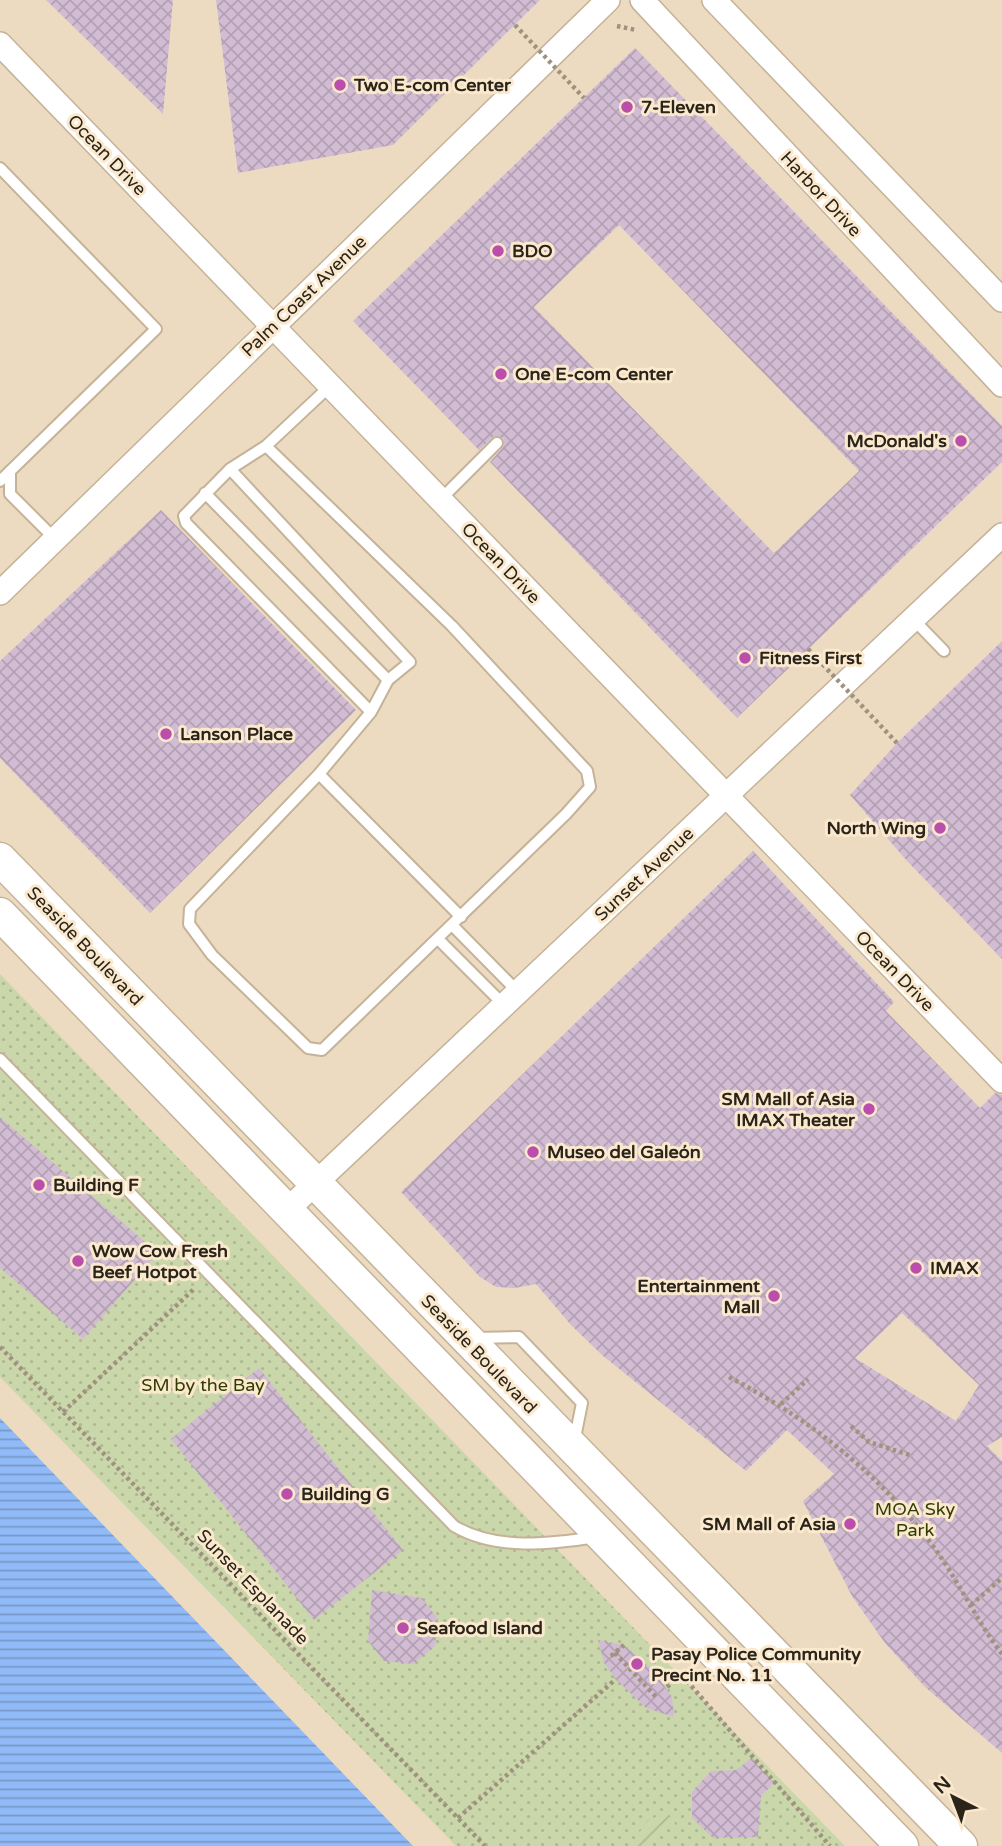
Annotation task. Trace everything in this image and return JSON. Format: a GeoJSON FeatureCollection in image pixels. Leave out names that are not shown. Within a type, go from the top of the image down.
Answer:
{"type":"FeatureCollection","features":[{"type":"Feature","properties":{"kind":"street","name":"Palm Coast Avenue"},"geometry":{"type":"LineString","coordinates":[[0,593],[608,0]]}},
{"type":"Feature","properties":{"kind":"street","name":"Harbor Drive"},"geometry":{"type":"LineString","coordinates":[[642,0],[1002,385]]}},
{"type":"Feature","properties":{"kind":"street"},"geometry":{"type":"LineString","coordinates":[[713,0],[1002,300]]}},
{"type":"Feature","properties":{"kind":"street","name":"Ocean Drive"},"geometry":{"type":"LineString","coordinates":[[0,44],[1002,1081]]}},
{"type":"Feature","properties":{"kind":"street","name":"Sunset Avenue"},"geometry":{"type":"LineString","coordinates":[[286,1211],[1002,536]]}},
{"type":"Feature","properties":{"kind":"street","name":"Seaside Boulevard"},"geometry":{"type":"LineString","coordinates":[[0,859],[316,1182],[573,1451],[961,1846]]}},
{"type":"Feature","properties":{"kind":"street"},"geometry":{"type":"LineString","coordinates":[[0,914],[902,1846]]}},
{"type":"Feature","properties":{"kind":"lane"},"geometry":{"type":"LineString","coordinates":[[0,168],[156,329],[0,481]]}},
{"type":"Feature","properties":{"kind":"lane"},"geometry":{"type":"LineString","coordinates":[[330,386],[266,446],[230,470],[205,492],[186,512],[186,523],[371,712]]}},
{"type":"Feature","properties":{"kind":"lane"},"geometry":{"type":"LineString","coordinates":[[440,500],[497,443]]}},
{"type":"Feature","properties":{"kind":"lane"},"geometry":{"type":"LineString","coordinates":[[230,470],[410,663],[388,680],[371,712],[319,774],[190,909],[189,925],[212,955],[314,1051],[321,1050],[438,939],[590,787],[587,771],[452,626],[266,446]]}},
{"type":"Feature","properties":{"kind":"lane"},"geometry":{"type":"LineString","coordinates":[[10,471],[10,494],[55,539]]}},
{"type":"Feature","properties":{"kind":"lane"},"geometry":{"type":"LineString","coordinates":[[205,492],[388,680]]}},
{"type":"Feature","properties":{"kind":"lane"},"geometry":{"type":"LineString","coordinates":[[913,619],[944,651]]}},
{"type":"Feature","properties":{"kind":"lane"},"geometry":{"type":"LineString","coordinates":[[319,774],[456,921],[511,999]]}},
{"type":"Feature","properties":{"kind":"lane"},"geometry":{"type":"LineString","coordinates":[[438,939],[511,999]]}},
{"type":"Feature","properties":{"kind":"lane"},"geometry":{"type":"LineString","coordinates":[[0,1059],[454,1526],[475,1539],[548,1545],[601,1536]]}},
{"type":"Feature","properties":{"kind":"path"},"geometry":{"type":"LineString","coordinates":[[515,25],[584,98]]}},
{"type":"Feature","properties":{"kind":"path"},"geometry":{"type":"LineString","coordinates":[[808,649],[897,743]]}},
{"type":"Feature","properties":{"kind":"path"},"geometry":{"type":"LineString","coordinates":[[63,1412],[209,1274]]}},
{"type":"Feature","properties":{"kind":"path","name":"Sunset Esplanade"},"geometry":{"type":"LineString","coordinates":[[0,1348],[485,1846]]}},
{"type":"Feature","properties":{"kind":"path"},"geometry":{"type":"LineString","coordinates":[[729,1377],[781,1404],[822,1432],[882,1485],[933,1546],[1002,1654]]}},
{"type":"Feature","properties":{"kind":"path"},"geometry":{"type":"LineString","coordinates":[[781,1404],[808,1379]]}},
{"type":"Feature","properties":{"kind":"path"},"geometry":{"type":"LineString","coordinates":[[851,1426],[869,1442],[913,1456]]}},
{"type":"Feature","properties":{"kind":"path"},"geometry":{"type":"LineString","coordinates":[[971,1605],[1002,1578]]}},
{"type":"Feature","properties":{"kind":"path"},"geometry":{"type":"LineString","coordinates":[[624,1645],[615,1656],[657,1698]]}},
{"type":"Feature","properties":{"kind":"path"},"geometry":{"type":"LineString","coordinates":[[667,1687],[681,1674],[830,1846]]}},
{"type":"Feature","properties":{"kind":"path"},"geometry":{"type":"LineString","coordinates":[[458,1818],[615,1679]]}},
{"type":"Feature","properties":{"kind":"green space","name":"SM by the Bay"},"geometry":{"type":"Polygon","coordinates":[[[0,974],[845,1846],[456,1846],[0,1377],[0,974]]]}},
{"type":"Feature","properties":{"kind":"green space"},"geometry":{"type":"Polygon","coordinates":[[[666,1813],[676,1825],[665,1828],[648,1846],[630,1846],[648,1820],[666,1813]]]}},
{"type":"Feature","properties":{"kind":"water"},"geometry":{"type":"Polygon","coordinates":[[[0,1418],[413,1846],[0,1846],[0,1418]]]}},
{"type":"Feature","properties":{"kind":"building"},"geometry":{"type":"Polygon","coordinates":[[[46,0],[173,0],[163,114],[46,0]]]}},
{"type":"Feature","properties":{"kind":"building","name":"Two E-com Center"},"geometry":{"type":"Polygon","coordinates":[[[216,0],[540,0],[393,145],[238,173],[216,0]]]}},
{"type":"Feature","properties":{"kind":"building","name":"One E-com Center"},"geometry":{"type":"Polygon","coordinates":[[[635,48],[1002,426],[1002,462],[737,718],[490,462],[504,446],[503,438],[494,436],[479,450],[353,321],[635,48]],[[619,225],[534,307],[774,553],[859,471],[619,225]]]}},
{"type":"Feature","properties":{"kind":"building","name":"Lanson Place"},"geometry":{"type":"Polygon","coordinates":[[[161,510],[356,710],[150,913],[0,758],[0,661],[161,510]]]}},
{"type":"Feature","properties":{"kind":"building","name":"North Wing"},"geometry":{"type":"Polygon","coordinates":[[[1002,641],[1002,959],[907,861],[850,795],[897,743],[1002,641]]]}},
{"type":"Feature","properties":{"kind":"building","name":"SM Mall of Asia"},"geometry":{"type":"Polygon","coordinates":[[[753,851],[894,1002],[886,1011],[980,1108],[995,1093],[1002,1095],[1002,1437],[987,1446],[1002,1461],[1002,1753],[925,1687],[885,1643],[852,1596],[803,1501],[834,1474],[787,1430],[746,1471],[602,1355],[571,1325],[536,1284],[515,1288],[496,1287],[480,1277],[401,1192],[753,851]],[[902,1313],[855,1358],[956,1421],[979,1385],[902,1313]]]}},
{"type":"Feature","properties":{"kind":"building","name":"Building F"},"geometry":{"type":"Polygon","coordinates":[[[0,1117],[158,1253],[83,1339],[0,1268],[0,1117]]]}},
{"type":"Feature","properties":{"kind":"building","name":"Building G"},"geometry":{"type":"Polygon","coordinates":[[[259,1368],[403,1550],[314,1620],[171,1439],[259,1368]]]}},
{"type":"Feature","properties":{"kind":"building"},"geometry":{"type":"Polygon","coordinates":[[[372,1590],[422,1598],[438,1619],[435,1646],[413,1664],[384,1661],[368,1641],[372,1590]]]}},
{"type":"Feature","properties":{"kind":"building"},"geometry":{"type":"Polygon","coordinates":[[[598,1640],[624,1645],[654,1671],[672,1697],[674,1717],[646,1708],[616,1679],[604,1663],[598,1640]]]}},
{"type":"Feature","properties":{"kind":"building"},"geometry":{"type":"Polygon","coordinates":[[[751,1758],[774,1783],[761,1796],[758,1837],[713,1838],[692,1818],[692,1792],[711,1771],[737,1770],[751,1758]]]}},
{"type":"Feature","properties":{"kind":"place","name":"Two E-com Center"},"geometry":{"type":"Point","coordinates":[340,85]}},
{"type":"Feature","properties":{"kind":"place","name":"7-Eleven"},"geometry":{"type":"Point","coordinates":[627,107]}},
{"type":"Feature","properties":{"kind":"place","name":"BDO"},"geometry":{"type":"Point","coordinates":[498,251]}},
{"type":"Feature","properties":{"kind":"place","name":"One E-com Center"},"geometry":{"type":"Point","coordinates":[501,374]}},
{"type":"Feature","properties":{"kind":"place","name":"McDonald's"},"geometry":{"type":"Point","coordinates":[961,441]}},
{"type":"Feature","properties":{"kind":"place","name":"Fitness First"},"geometry":{"type":"Point","coordinates":[745,658]}},
{"type":"Feature","properties":{"kind":"place","name":"Lanson Place"},"geometry":{"type":"Point","coordinates":[166,734]}},
{"type":"Feature","properties":{"kind":"place","name":"North Wing"},"geometry":{"type":"Point","coordinates":[940,828]}},
{"type":"Feature","properties":{"kind":"place","name":"SM Mall of Asia IMAX Theater"},"geometry":{"type":"Point","coordinates":[869,1109]}},
{"type":"Feature","properties":{"kind":"place","name":"Museo del Galeón"},"geometry":{"type":"Point","coordinates":[533,1152]}},
{"type":"Feature","properties":{"kind":"place","name":"Building F"},"geometry":{"type":"Point","coordinates":[39,1185]}},
{"type":"Feature","properties":{"kind":"place","name":"Wow Cow Fresh Beef Hotpot"},"geometry":{"type":"Point","coordinates":[78,1261]}},
{"type":"Feature","properties":{"kind":"place","name":"IMAX"},"geometry":{"type":"Point","coordinates":[916,1268]}},
{"type":"Feature","properties":{"kind":"place","name":"Entertainment Mall"},"geometry":{"type":"Point","coordinates":[774,1296]}},
{"type":"Feature","properties":{"kind":"place","name":"Building G"},"geometry":{"type":"Point","coordinates":[287,1494]}},
{"type":"Feature","properties":{"kind":"place","name":"SM Mall of Asia"},"geometry":{"type":"Point","coordinates":[850,1524]}},
{"type":"Feature","properties":{"kind":"place","name":"Seafood Island"},"geometry":{"type":"Point","coordinates":[403,1628]}},
{"type":"Feature","properties":{"kind":"place","name":"Pasay Police Community Precint No. 11"},"geometry":{"type":"Point","coordinates":[637,1664]}},
{"type":"Feature","properties":{"kind":"park label","name":"MOA Sky Park"},"geometry":{"type":"Point","coordinates":[915,1519]}}]}
